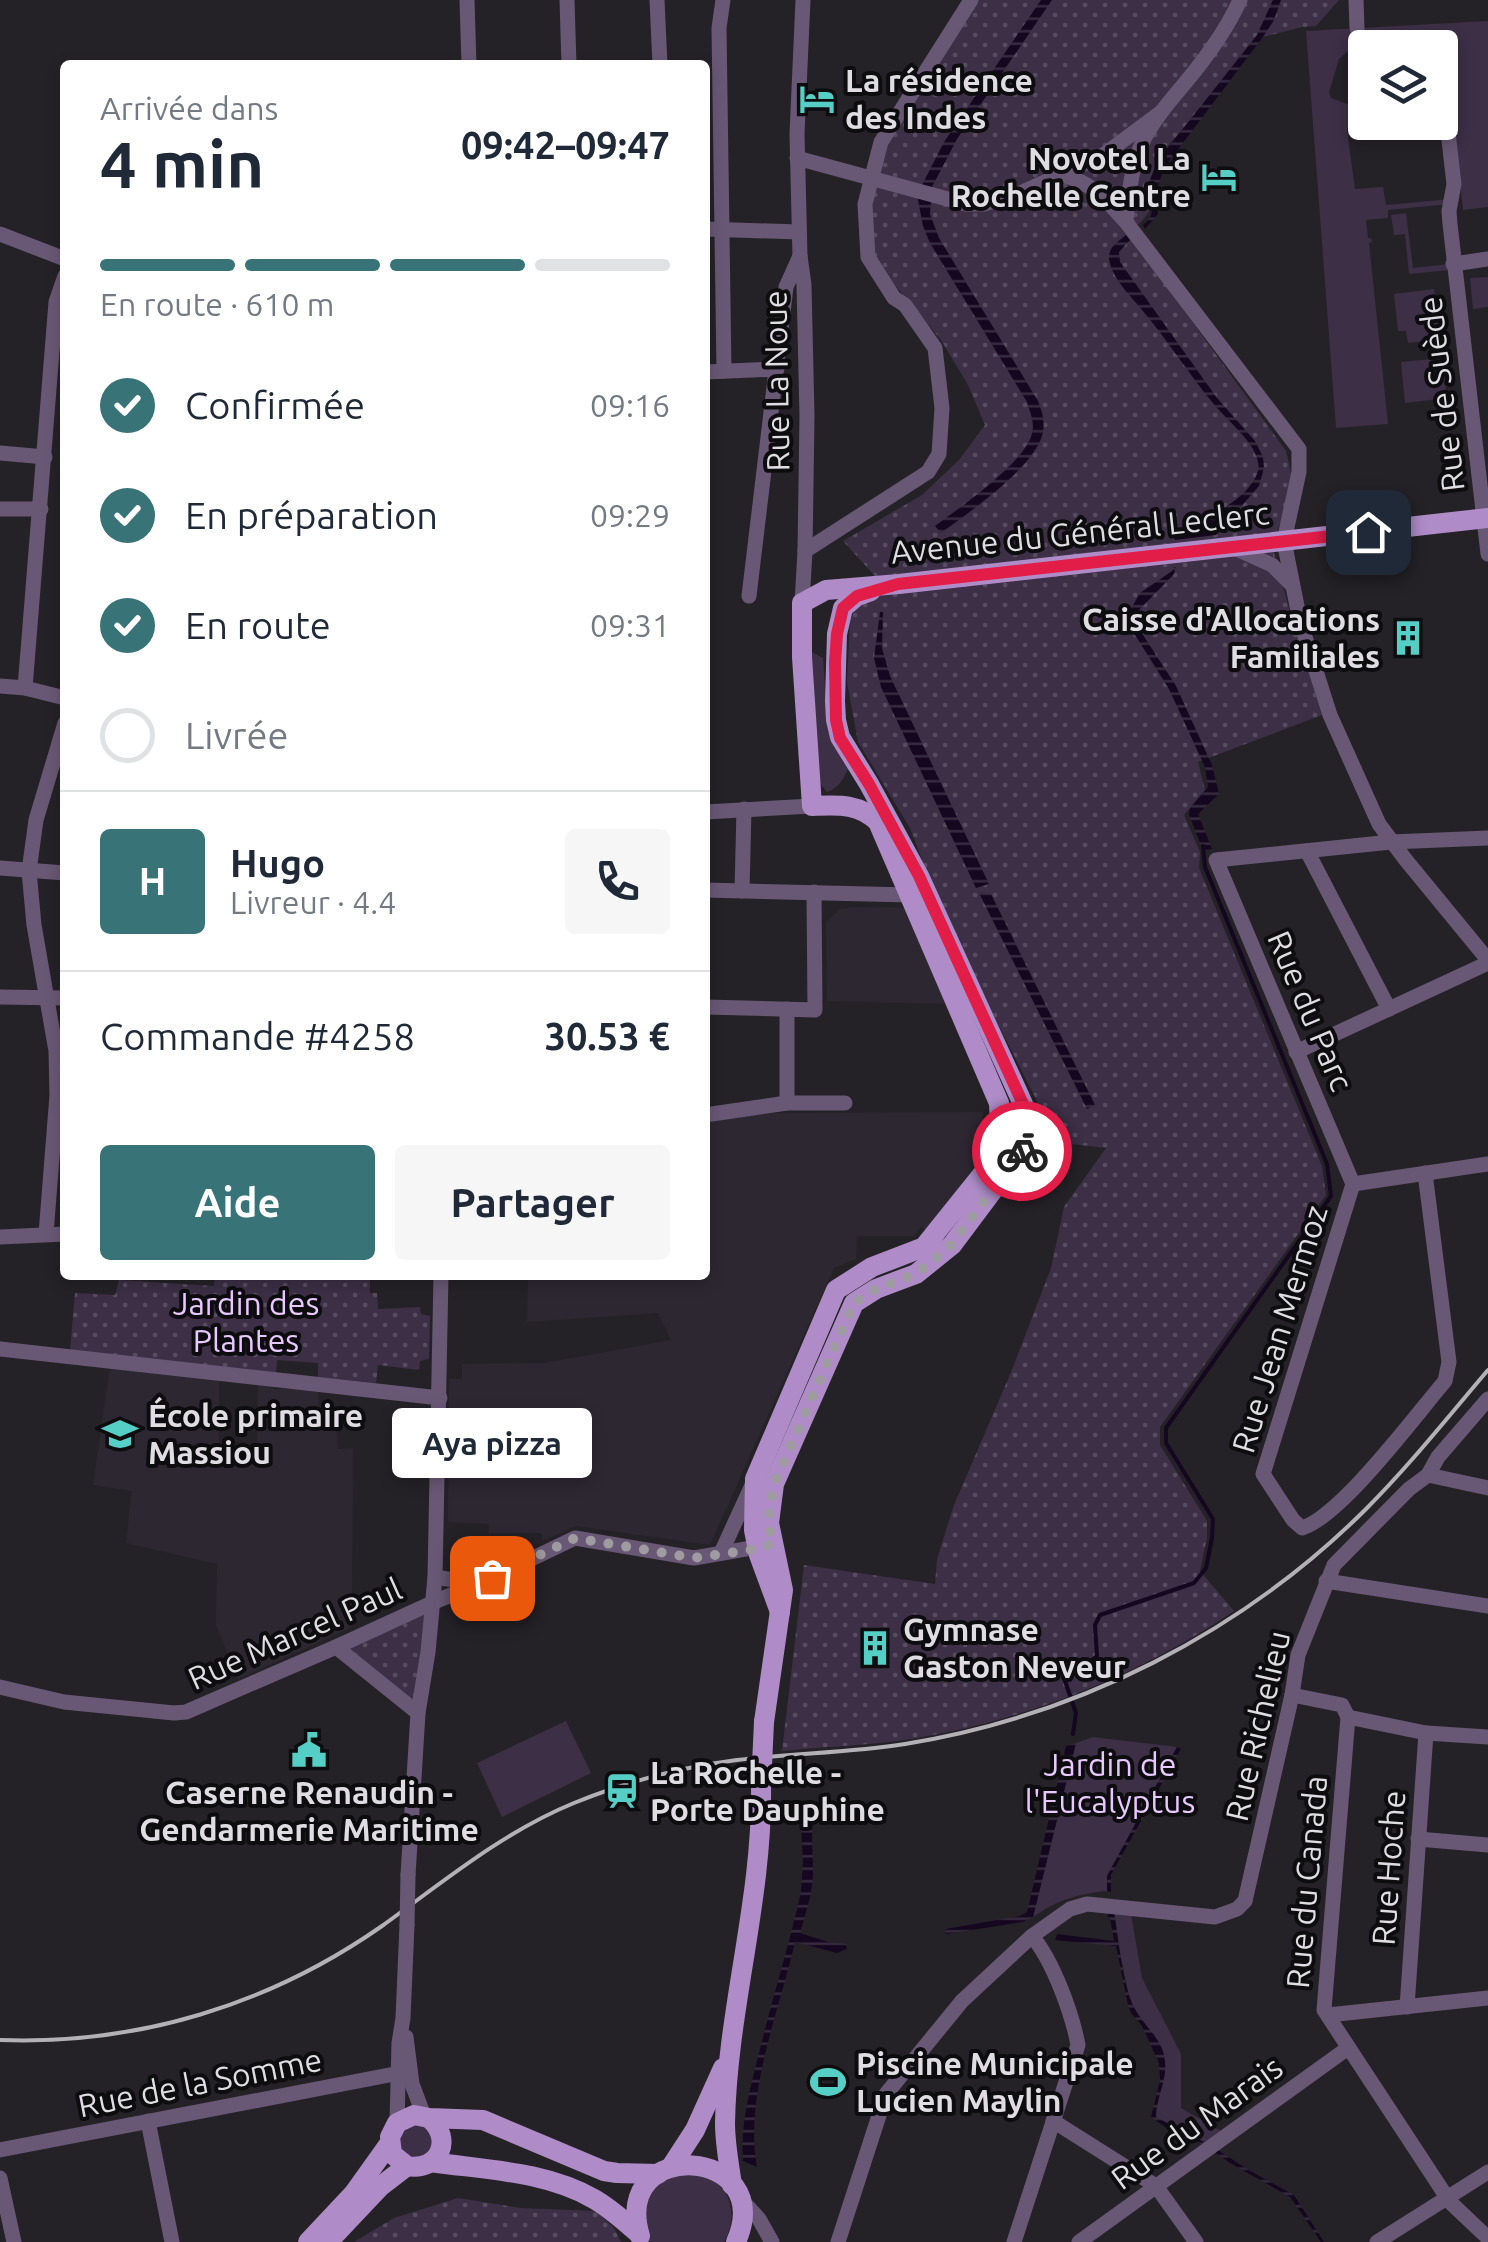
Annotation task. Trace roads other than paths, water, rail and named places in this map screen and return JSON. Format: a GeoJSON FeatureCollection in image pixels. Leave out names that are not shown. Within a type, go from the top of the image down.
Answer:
{"type":"FeatureCollection","features":[{"type":"Feature","properties":{"kind":"main road","name":"Avenue du Général Leclerc"},"geometry":{"type":"LineString","coordinates":[[802,603],[826,590],[1486,518]]}},
{"type":"Feature","properties":{"kind":"main road"},"geometry":{"type":"LineString","coordinates":[[765,1546],[774,1484],[854,1303],[876,1289],[916,1274],[949,1248],[1023,1150],[1023,1104],[919,876],[840,738],[836,720],[835,662],[843,608],[857,596],[898,584]]}},
{"type":"Feature","properties":{"kind":"main road"},"geometry":{"type":"LineString","coordinates":[[736,2242],[742,2220],[725,2129],[729,2057],[749,1930],[759,1839],[764,1722],[783,1590],[754,1530],[754,1479],[836,1290],[872,1267],[924,1248],[1002,1152],[999,1103],[878,822],[862,809],[812,806],[802,603]]}},
{"type":"Feature","properties":{"kind":"main road"},"geometry":{"type":"LineString","coordinates":[[801,627],[819,637],[835,662]]}},
{"type":"Feature","properties":{"kind":"main road"},"geometry":{"type":"LineString","coordinates":[[839,805],[859,770]]}},
{"type":"Feature","properties":{"kind":"main road"},"geometry":{"type":"LineString","coordinates":[[641,2240],[638,2202],[649,2182],[664,2170],[695,2130],[729,2057]]}},
{"type":"Feature","properties":{"kind":"main road"},"geometry":{"type":"LineString","coordinates":[[426,2117],[442,2135],[440,2153],[424,2166],[407,2166],[392,2154],[390,2144],[397,2123],[405,2117],[426,2117],[483,2120],[604,2171],[617,2174],[664,2170],[682,2164],[705,2166],[724,2176],[735,2191]]}},
{"type":"Feature","properties":{"kind":"main road"},"geometry":{"type":"LineString","coordinates":[[308,2242],[354,2193],[390,2144]]}},
{"type":"Feature","properties":{"kind":"main road"},"geometry":{"type":"LineString","coordinates":[[432,2162],[532,2176],[564,2185],[596,2200],[641,2240]]}},
{"type":"Feature","properties":{"kind":"main road"},"geometry":{"type":"LineString","coordinates":[[328,2242],[381,2186],[407,2166]]}},
{"type":"Feature","properties":{"kind":"street"},"geometry":{"type":"LineString","coordinates":[[467,0],[469,60]]}},
{"type":"Feature","properties":{"kind":"street"},"geometry":{"type":"LineString","coordinates":[[567,0],[568,60]]}},
{"type":"Feature","properties":{"kind":"street"},"geometry":{"type":"LineString","coordinates":[[657,0],[660,60]]}},
{"type":"Feature","properties":{"kind":"street"},"geometry":{"type":"LineString","coordinates":[[724,0],[719,28],[723,172],[713,229],[724,371]]}},
{"type":"Feature","properties":{"kind":"street","name":"Rue La Noue"},"geometry":{"type":"LineString","coordinates":[[802,603],[806,550],[806,346],[797,158],[803,0]]}},
{"type":"Feature","properties":{"kind":"street"},"geometry":{"type":"LineString","coordinates":[[806,550],[928,472],[939,454],[942,408],[935,348],[905,306],[894,298],[868,258],[864,204],[880,142],[972,0]]}},
{"type":"Feature","properties":{"kind":"street"},"geometry":{"type":"LineString","coordinates":[[1126,222],[1131,178],[1142,142],[1233,16],[1240,0]]}},
{"type":"Feature","properties":{"kind":"street"},"geometry":{"type":"LineString","coordinates":[[1356,0],[1358,28]]}},
{"type":"Feature","properties":{"kind":"street"},"geometry":{"type":"LineString","coordinates":[[797,158],[966,204],[984,204],[1016,195],[1102,156],[1160,112]]}},
{"type":"Feature","properties":{"kind":"street","name":"Rue de Suède"},"geometry":{"type":"LineString","coordinates":[[1449,140],[1454,184],[1449,212],[1488,554]]}},
{"type":"Feature","properties":{"kind":"street"},"geometry":{"type":"LineString","coordinates":[[1060,174],[1098,190],[1126,222],[1298,449],[1299,472],[1284,541],[1300,620],[1330,715],[1379,824],[1488,961],[1296,1052]]}},
{"type":"Feature","properties":{"kind":"street"},"geometry":{"type":"LineString","coordinates":[[713,229],[799,232]]}},
{"type":"Feature","properties":{"kind":"street"},"geometry":{"type":"LineString","coordinates":[[0,234],[60,257]]}},
{"type":"Feature","properties":{"kind":"street"},"geometry":{"type":"LineString","coordinates":[[749,596],[786,287],[800,256]]}},
{"type":"Feature","properties":{"kind":"street","name":"Rue de Suède"},"geometry":{"type":"LineString","coordinates":[[1454,264],[1488,259]]}},
{"type":"Feature","properties":{"kind":"street"},"geometry":{"type":"LineString","coordinates":[[25,688],[60,290]]}},
{"type":"Feature","properties":{"kind":"street"},"geometry":{"type":"LineString","coordinates":[[710,372],[776,369]]}},
{"type":"Feature","properties":{"kind":"street"},"geometry":{"type":"LineString","coordinates":[[0,453],[45,456]]}},
{"type":"Feature","properties":{"kind":"street"},"geometry":{"type":"LineString","coordinates":[[0,509],[42,509]]}},
{"type":"Feature","properties":{"kind":"street"},"geometry":{"type":"LineString","coordinates":[[1232,547],[1272,565],[1291,584]]}},
{"type":"Feature","properties":{"kind":"street"},"geometry":{"type":"LineString","coordinates":[[0,686],[60,697]]}},
{"type":"Feature","properties":{"kind":"street"},"geometry":{"type":"LineString","coordinates":[[60,739],[36,820],[29,871],[34,925],[56,998],[54,1037],[60,1067]]}},
{"type":"Feature","properties":{"kind":"street"},"geometry":{"type":"LineString","coordinates":[[710,812],[812,806]]}},
{"type":"Feature","properties":{"kind":"street"},"geometry":{"type":"LineString","coordinates":[[742,891],[744,809]]}},
{"type":"Feature","properties":{"kind":"street"},"geometry":{"type":"LineString","coordinates":[[1390,1009],[1307,851],[1488,838]]}},
{"type":"Feature","properties":{"kind":"street","name":"Rue du Parc"},"geometry":{"type":"LineString","coordinates":[[1307,851],[1216,860],[1353,1184]]}},
{"type":"Feature","properties":{"kind":"street"},"geometry":{"type":"LineString","coordinates":[[0,868],[60,873]]}},
{"type":"Feature","properties":{"kind":"street"},"geometry":{"type":"LineString","coordinates":[[710,890],[910,895]]}},
{"type":"Feature","properties":{"kind":"street"},"geometry":{"type":"LineString","coordinates":[[710,1007],[815,1010],[814,892]]}},
{"type":"Feature","properties":{"kind":"street"},"geometry":{"type":"LineString","coordinates":[[0,997],[56,998]]}},
{"type":"Feature","properties":{"kind":"street"},"geometry":{"type":"LineString","coordinates":[[786,1103],[787,1009]]}},
{"type":"Feature","properties":{"kind":"street"},"geometry":{"type":"LineString","coordinates":[[46,1234],[60,1083]]}},
{"type":"Feature","properties":{"kind":"street"},"geometry":{"type":"LineString","coordinates":[[710,1114],[786,1103],[846,1103]]}},
{"type":"Feature","properties":{"kind":"street"},"geometry":{"type":"LineString","coordinates":[[1353,1184],[1488,1164]]}},
{"type":"Feature","properties":{"kind":"street","name":"Rue Jean Mermoz"},"geometry":{"type":"LineString","coordinates":[[1353,1184],[1263,1474],[1302,1528],[1313,1524],[1350,1493],[1445,1381],[1449,1362],[1425,1173]]}},
{"type":"Feature","properties":{"kind":"street"},"geometry":{"type":"LineString","coordinates":[[0,1237],[60,1234]]}},
{"type":"Feature","properties":{"kind":"street"},"geometry":{"type":"LineString","coordinates":[[397,2123],[404,2072],[408,1875],[418,1713],[434,1602],[440,1280]]}},
{"type":"Feature","properties":{"kind":"street"},"geometry":{"type":"LineString","coordinates":[[0,1349],[440,1398]]}},
{"type":"Feature","properties":{"kind":"street","name":"Rue Richelieu"},"geometry":{"type":"LineString","coordinates":[[1032,1936],[1070,1908],[1086,1904],[1215,1917],[1237,1910],[1245,1901],[1298,1655],[1326,1581],[1334,1566],[1428,1475],[1488,1399]]}},
{"type":"Feature","properties":{"kind":"street"},"geometry":{"type":"LineString","coordinates":[[1428,1475],[1488,1488]]}},
{"type":"Feature","properties":{"kind":"street"},"geometry":{"type":"LineString","coordinates":[[721,1553],[754,1479]]}},
{"type":"Feature","properties":{"kind":"street","name":"Rue Marcel Paul"},"geometry":{"type":"LineString","coordinates":[[0,1686],[64,1702],[174,1714],[198,1708],[336,1648],[575,1538],[694,1558],[765,1546]]}},
{"type":"Feature","properties":{"kind":"street"},"geometry":{"type":"LineString","coordinates":[[435,1577],[479,1584]]}},
{"type":"Feature","properties":{"kind":"street"},"geometry":{"type":"LineString","coordinates":[[1326,1581],[1488,1606]]}},
{"type":"Feature","properties":{"kind":"street"},"geometry":{"type":"LineString","coordinates":[[336,1648],[418,1713]]}},
{"type":"Feature","properties":{"kind":"street"},"geometry":{"type":"LineString","coordinates":[[1292,1694],[1342,1705],[1348,1717],[1426,1732],[1488,1737]]}},
{"type":"Feature","properties":{"kind":"street","name":"Rue du Canada"},"geometry":{"type":"LineString","coordinates":[[1348,1717],[1324,2010],[1447,2198],[1488,2238]]}},
{"type":"Feature","properties":{"kind":"street","name":"Rue Hoche"},"geometry":{"type":"LineString","coordinates":[[1407,2007],[1426,1732]]}},
{"type":"Feature","properties":{"kind":"street"},"geometry":{"type":"LineString","coordinates":[[1418,1839],[1488,1845]]}},
{"type":"Feature","properties":{"kind":"street"},"geometry":{"type":"LineString","coordinates":[[838,2242],[886,2094],[962,2001],[1032,1936],[1048,1957],[1078,2046],[1014,2242]]}},
{"type":"Feature","properties":{"kind":"street"},"geometry":{"type":"LineString","coordinates":[[1328,2015],[1488,1998]]}},
{"type":"Feature","properties":{"kind":"street","name":"Rue du Marais"},"geometry":{"type":"LineString","coordinates":[[1079,2242],[1348,2048]]}},
{"type":"Feature","properties":{"kind":"street"},"geometry":{"type":"LineString","coordinates":[[404,2072],[426,2117]]}},
{"type":"Feature","properties":{"kind":"street","name":"Rue de la Somme"},"geometry":{"type":"LineString","coordinates":[[0,2150],[404,2072]]}},
{"type":"Feature","properties":{"kind":"street"},"geometry":{"type":"LineString","coordinates":[[148,2121],[172,2242]]}},
{"type":"Feature","properties":{"kind":"street"},"geometry":{"type":"LineString","coordinates":[[1053,2121],[1156,2186],[1196,2242]]}},
{"type":"Feature","properties":{"kind":"street"},"geometry":{"type":"LineString","coordinates":[[1377,2242],[1488,2172]]}},
{"type":"Feature","properties":{"kind":"street"},"geometry":{"type":"LineString","coordinates":[[0,2178],[14,2242]]}},
{"type":"Feature","properties":{"kind":"street"},"geometry":{"type":"LineString","coordinates":[[735,2191],[772,2242]]}},
{"type":"Feature","properties":{"kind":"waterway"},"geometry":{"type":"LineString","coordinates":[[1073,1734],[1076,1713],[1065,1681],[1097,1656],[1095,1625],[1100,1615],[1194,1583],[1206,1568],[1213,1519],[1166,1443],[1166,1428],[1331,1196],[1327,1164],[1205,867],[1203,846]]}},
{"type":"Feature","properties":{"kind":"railway"},"geometry":{"type":"LineString","coordinates":[[0,2040],[51,2040],[152,2027],[248,1998],[339,1954],[523,1828],[614,1788],[716,1763],[884,1747],[969,1731],[1094,1690],[1211,1631],[1317,1554],[1381,1493],[1488,1370]]}},
{"type":"Feature","properties":{"kind":"place","name":"La résidence des Indes"},"geometry":{"type":"Point","coordinates":[817,99]}},
{"type":"Feature","properties":{"kind":"place","name":"Novotel La Rochelle Centre"},"geometry":{"type":"Point","coordinates":[1219,177]}},
{"type":"Feature","properties":{"kind":"place","name":"Caisse d'Allocations Familiales"},"geometry":{"type":"Point","coordinates":[1408,638]}},
{"type":"Feature","properties":{"kind":"place","name":"École primaire Massiou"},"geometry":{"type":"Point","coordinates":[120,1434]}},
{"type":"Feature","properties":{"kind":"place","name":"Aya pizza"},"geometry":{"type":"Point","coordinates":[492,1578]}},
{"type":"Feature","properties":{"kind":"place","name":"Gymnase Gaston Neveur"},"geometry":{"type":"Point","coordinates":[875,1648]}},
{"type":"Feature","properties":{"kind":"place","name":"Caserne Renaudin - Gendarmerie Maritime"},"geometry":{"type":"Point","coordinates":[309,1750]}},
{"type":"Feature","properties":{"kind":"place","name":"La Rochelle - Porte Dauphine"},"geometry":{"type":"Point","coordinates":[622,1791]}},
{"type":"Feature","properties":{"kind":"place","name":"Piscine Municipale Lucien Maylin"},"geometry":{"type":"Point","coordinates":[828,2082]}},
{"type":"Feature","properties":{"kind":"park label","name":"Jardin des Plantes"},"geometry":{"type":"Point","coordinates":[246,1322]}},
{"type":"Feature","properties":{"kind":"park label","name":"Jardin de l'Eucalyptus"},"geometry":{"type":"Point","coordinates":[1110,1784]}}]}
